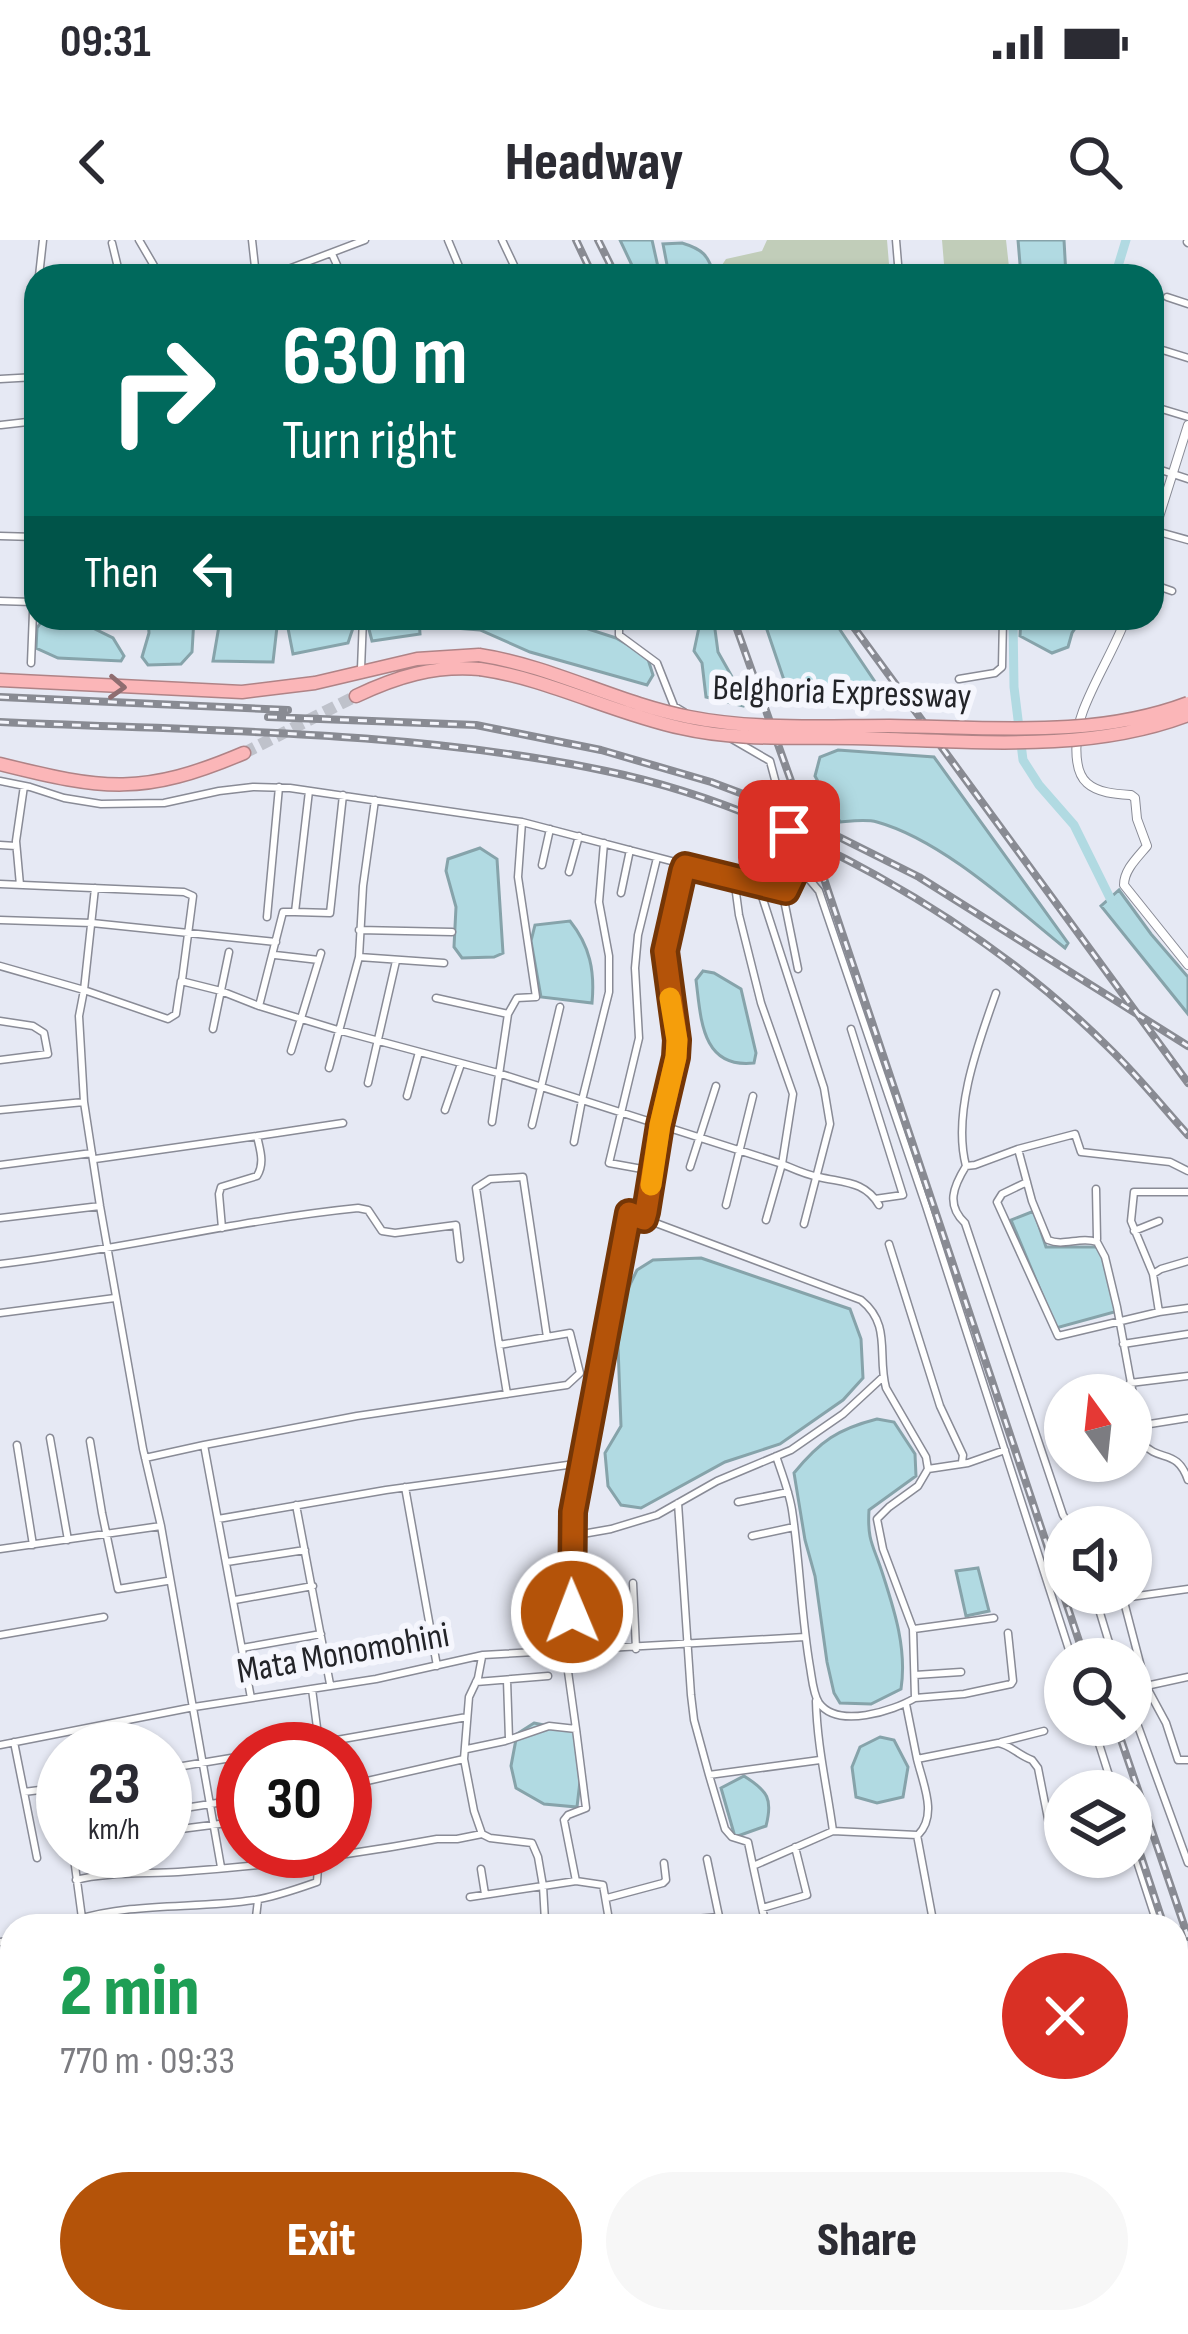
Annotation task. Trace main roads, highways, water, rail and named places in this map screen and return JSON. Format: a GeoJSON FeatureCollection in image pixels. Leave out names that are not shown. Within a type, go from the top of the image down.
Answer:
{"type":"FeatureCollection","features":[{"type":"Feature","properties":{"kind":"highway","name":"Belghoria Expressway"},"geometry":{"type":"LineString","coordinates":[[0,680],[242,692],[315,683],[417,659],[480,662],[535,667],[646,708],[732,724],[1055,729],[1130,720],[1188,703]]}},
{"type":"Feature","properties":{"kind":"highway","name":"Belghoria Expressway"},"geometry":{"type":"LineString","coordinates":[[356,696],[423,670],[480,662],[661,724],[717,734],[1050,741],[1158,726],[1188,715]]}},
{"type":"Feature","properties":{"kind":"highway"},"geometry":{"type":"LineString","coordinates":[[0,764],[66,780],[138,786],[176,779],[244,753]]}},
{"type":"Feature","properties":{"kind":"water"},"geometry":{"type":"Polygon","coordinates":[[[620,240],[652,240],[657,264],[631,264],[620,240]]]}},
{"type":"Feature","properties":{"kind":"water"},"geometry":{"type":"Polygon","coordinates":[[[1018,240],[1064,240],[1065,264],[1020,264],[1018,240]]]}},
{"type":"Feature","properties":{"kind":"water"},"geometry":{"type":"Polygon","coordinates":[[[663,244],[695,248],[710,264],[667,264],[663,244]]]}},
{"type":"Feature","properties":{"kind":"water"},"geometry":{"type":"Polygon","coordinates":[[[37,630],[97,630],[113,638],[124,656],[121,661],[58,658],[36,648],[37,630]]]}},
{"type":"Feature","properties":{"kind":"water"},"geometry":{"type":"Polygon","coordinates":[[[193,630],[192,652],[181,664],[148,665],[142,657],[149,633],[193,630]]]}},
{"type":"Feature","properties":{"kind":"water"},"geometry":{"type":"Polygon","coordinates":[[[218,630],[277,630],[273,662],[213,661],[218,630]]]}},
{"type":"Feature","properties":{"kind":"water"},"geometry":{"type":"Polygon","coordinates":[[[288,630],[352,630],[348,643],[293,654],[288,630]]]}},
{"type":"Feature","properties":{"kind":"water"},"geometry":{"type":"Polygon","coordinates":[[[369,630],[420,630],[420,634],[372,641],[369,630]]]}},
{"type":"Feature","properties":{"kind":"water"},"geometry":{"type":"Polygon","coordinates":[[[480,630],[591,630],[647,656],[653,675],[647,685],[530,652],[480,630]]]}},
{"type":"Feature","properties":{"kind":"water"},"geometry":{"type":"Polygon","coordinates":[[[698,630],[715,630],[718,652],[744,698],[743,706],[706,697],[702,663],[694,651],[698,630]]]}},
{"type":"Feature","properties":{"kind":"water"},"geometry":{"type":"Polygon","coordinates":[[[767,630],[840,630],[890,704],[889,708],[799,703],[786,686],[767,630]]]}},
{"type":"Feature","properties":{"kind":"water"},"geometry":{"type":"Polygon","coordinates":[[[1020,630],[1074,630],[1068,647],[1052,653],[1020,636],[1020,630]]]}},
{"type":"Feature","properties":{"kind":"water"},"geometry":{"type":"Polygon","coordinates":[[[838,750],[934,757],[1068,943],[1065,948],[976,876],[926,843],[877,822],[840,822],[815,776],[820,757],[838,750]]]}},
{"type":"Feature","properties":{"kind":"water"},"geometry":{"type":"Polygon","coordinates":[[[480,848],[497,859],[503,953],[462,958],[454,947],[456,907],[446,871],[448,859],[480,848]]]}},
{"type":"Feature","properties":{"kind":"water"},"geometry":{"type":"Polygon","coordinates":[[[1119,890],[1188,977],[1188,1014],[1101,906],[1119,890]]]}},
{"type":"Feature","properties":{"kind":"water"},"geometry":{"type":"Polygon","coordinates":[[[570,921],[590,959],[592,1003],[541,997],[531,941],[535,925],[570,921]]]}},
{"type":"Feature","properties":{"kind":"water"},"geometry":{"type":"Polygon","coordinates":[[[703,971],[741,989],[756,1053],[754,1063],[723,1058],[707,1038],[696,980],[703,971]]]}},
{"type":"Feature","properties":{"kind":"water"},"geometry":{"type":"Polygon","coordinates":[[[1034,1211],[1046,1247],[1101,1247],[1118,1311],[1056,1328],[1011,1220],[1034,1211]]]}},
{"type":"Feature","properties":{"kind":"water"},"geometry":{"type":"Polygon","coordinates":[[[701,1258],[850,1309],[861,1339],[863,1378],[843,1400],[780,1444],[725,1462],[641,1508],[621,1505],[608,1486],[605,1453],[621,1426],[618,1346],[623,1299],[637,1270],[653,1260],[701,1258]]]}},
{"type":"Feature","properties":{"kind":"water"},"geometry":{"type":"Polygon","coordinates":[[[877,1419],[894,1422],[915,1454],[916,1476],[869,1510],[870,1537],[899,1631],[901,1689],[871,1704],[840,1703],[827,1662],[794,1473],[831,1438],[877,1419]]]}},
{"type":"Feature","properties":{"kind":"water"},"geometry":{"type":"Polygon","coordinates":[[[978,1568],[989,1611],[966,1616],[956,1571],[978,1568]]]}},
{"type":"Feature","properties":{"kind":"water"},"geometry":{"type":"Polygon","coordinates":[[[534,1723],[579,1732],[582,1764],[577,1807],[544,1804],[516,1788],[511,1766],[517,1734],[534,1723]]]}},
{"type":"Feature","properties":{"kind":"water"},"geometry":{"type":"Polygon","coordinates":[[[880,1737],[894,1740],[908,1767],[903,1797],[877,1803],[856,1797],[852,1767],[860,1747],[880,1737]]]}},
{"type":"Feature","properties":{"kind":"water"},"geometry":{"type":"Polygon","coordinates":[[[744,1776],[767,1796],[768,1817],[766,1826],[735,1837],[721,1788],[744,1776]]]}},
{"type":"Feature","properties":{"kind":"waterway"},"geometry":{"type":"LineString","coordinates":[[1119,264],[1126,240]]}},
{"type":"Feature","properties":{"kind":"waterway"},"geometry":{"type":"LineString","coordinates":[[1013,630],[1023,760],[1074,825],[1113,904]]}},
{"type":"Feature","properties":{"kind":"tunnel"},"geometry":{"type":"LineString","coordinates":[[244,753],[356,696]]}},
{"type":"Feature","properties":{"kind":"railway"},"geometry":{"type":"LineString","coordinates":[[576,240],[587,264]]}},
{"type":"Feature","properties":{"kind":"railway"},"geometry":{"type":"LineString","coordinates":[[598,240],[610,264]]}},
{"type":"Feature","properties":{"kind":"railway"},"geometry":{"type":"LineString","coordinates":[[737,630],[1078,1638]]}},
{"type":"Feature","properties":{"kind":"railway"},"geometry":{"type":"LineString","coordinates":[[856,630],[1188,1083]]}},
{"type":"Feature","properties":{"kind":"railway"},"geometry":{"type":"LineString","coordinates":[[0,697],[288,710]]}},
{"type":"Feature","properties":{"kind":"railway"},"geometry":{"type":"LineString","coordinates":[[268,717],[476,725],[601,750],[711,782],[783,809],[919,877],[1188,1046]]}},
{"type":"Feature","properties":{"kind":"railway"},"geometry":{"type":"LineString","coordinates":[[0,722],[304,734],[457,747],[606,771],[673,788],[810,841],[941,914],[1058,1001],[1109,1048],[1188,1135]]}},
{"type":"Feature","properties":{"kind":"railway"},"geometry":{"type":"LineString","coordinates":[[1123,1746],[1180,1914]]}},
{"type":"Feature","properties":{"kind":"railway"},"geometry":{"type":"LineString","coordinates":[[1148,1878],[1160,1914]]}}]}
